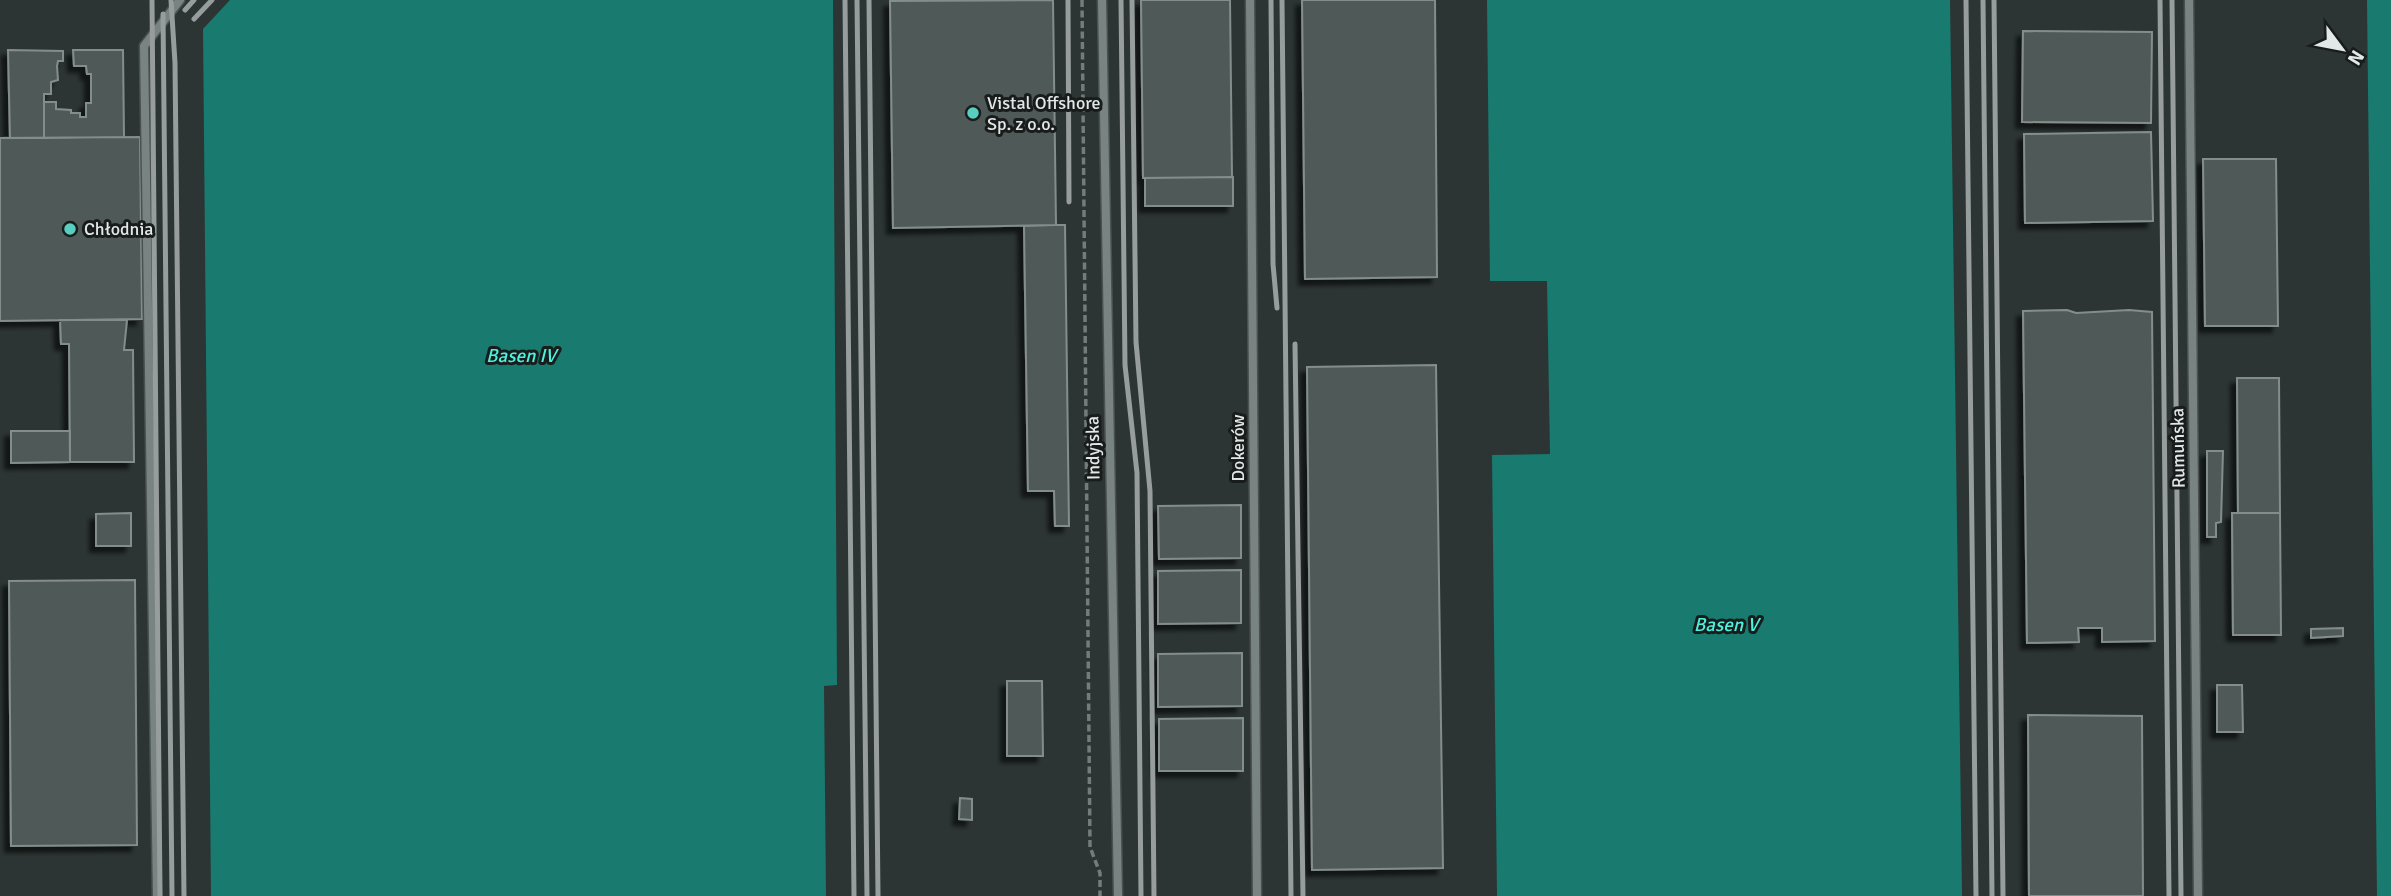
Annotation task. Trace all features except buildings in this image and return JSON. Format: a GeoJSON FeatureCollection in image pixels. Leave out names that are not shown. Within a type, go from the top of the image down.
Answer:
{"type":"FeatureCollection","features":[{"type":"Feature","properties":{"kind":"lane"},"geometry":{"type":"LineString","coordinates":[[157,896],[144,46],[180,0]]}},
{"type":"Feature","properties":{"kind":"lane","name":"Indyjska"},"geometry":{"type":"LineString","coordinates":[[1102,0],[1118,896]]}},
{"type":"Feature","properties":{"kind":"lane","name":"Dokerów"},"geometry":{"type":"LineString","coordinates":[[1250,0],[1257,896]]}},
{"type":"Feature","properties":{"kind":"lane","name":"Rumuńska"},"geometry":{"type":"LineString","coordinates":[[2189,0],[2198,896]]}},
{"type":"Feature","properties":{"kind":"path"},"geometry":{"type":"LineString","coordinates":[[1082,0],[1090,847],[1100,873],[1100,896]]}},
{"type":"Feature","properties":{"kind":"water","name":"Basen IV"},"geometry":{"type":"Polygon","coordinates":[[[230,0],[833,0],[837,685],[824,686],[826,896],[211,896],[203,29],[230,0]]]}},
{"type":"Feature","properties":{"kind":"water","name":"Basen V"},"geometry":{"type":"Polygon","coordinates":[[[1487,0],[1950,0],[1962,896],[1497,896],[1492,455],[1550,454],[1547,281],[1490,281],[1487,0]]]}},
{"type":"Feature","properties":{"kind":"water"},"geometry":{"type":"Polygon","coordinates":[[[2367,0],[2391,0],[2391,896],[2377,896],[2367,0]]]}},
{"type":"Feature","properties":{"kind":"railway"},"geometry":{"type":"LineString","coordinates":[[152,0],[160,896]]}},
{"type":"Feature","properties":{"kind":"railway"},"geometry":{"type":"LineString","coordinates":[[171,0],[175,63],[184,896]]}},
{"type":"Feature","properties":{"kind":"railway"},"geometry":{"type":"LineString","coordinates":[[185,10],[194,0]]}},
{"type":"Feature","properties":{"kind":"railway"},"geometry":{"type":"LineString","coordinates":[[194,19],[212,0]]}},
{"type":"Feature","properties":{"kind":"railway"},"geometry":{"type":"LineString","coordinates":[[845,0],[854,896]]}},
{"type":"Feature","properties":{"kind":"railway"},"geometry":{"type":"LineString","coordinates":[[857,0],[867,896]]}},
{"type":"Feature","properties":{"kind":"railway"},"geometry":{"type":"LineString","coordinates":[[869,0],[878,896]]}},
{"type":"Feature","properties":{"kind":"railway"},"geometry":{"type":"LineString","coordinates":[[1068,0],[1069,202]]}},
{"type":"Feature","properties":{"kind":"railway"},"geometry":{"type":"LineString","coordinates":[[1121,0],[1125,365],[1137,473],[1141,896]]}},
{"type":"Feature","properties":{"kind":"railway"},"geometry":{"type":"LineString","coordinates":[[1132,0],[1136,342],[1150,491],[1154,896]]}},
{"type":"Feature","properties":{"kind":"railway"},"geometry":{"type":"LineString","coordinates":[[1271,0],[1273,264],[1277,308]]}},
{"type":"Feature","properties":{"kind":"railway"},"geometry":{"type":"LineString","coordinates":[[1282,0],[1291,896]]}},
{"type":"Feature","properties":{"kind":"railway"},"geometry":{"type":"LineString","coordinates":[[1966,0],[1976,896]]}},
{"type":"Feature","properties":{"kind":"railway"},"geometry":{"type":"LineString","coordinates":[[1983,0],[1992,896]]}},
{"type":"Feature","properties":{"kind":"railway"},"geometry":{"type":"LineString","coordinates":[[1994,0],[2003,896]]}},
{"type":"Feature","properties":{"kind":"railway"},"geometry":{"type":"LineString","coordinates":[[2160,0],[2169,896]]}},
{"type":"Feature","properties":{"kind":"railway"},"geometry":{"type":"LineString","coordinates":[[2172,0],[2181,896]]}},
{"type":"Feature","properties":{"kind":"railway"},"geometry":{"type":"LineString","coordinates":[[163,14],[172,896]]}},
{"type":"Feature","properties":{"kind":"railway"},"geometry":{"type":"LineString","coordinates":[[1295,344],[1303,896]]}},
{"type":"Feature","properties":{"kind":"place","name":"Vistal Offshore Sp. z o.o."},"geometry":{"type":"Point","coordinates":[973,113]}},
{"type":"Feature","properties":{"kind":"place","name":"Chłodnia"},"geometry":{"type":"Point","coordinates":[70,229]}}]}
